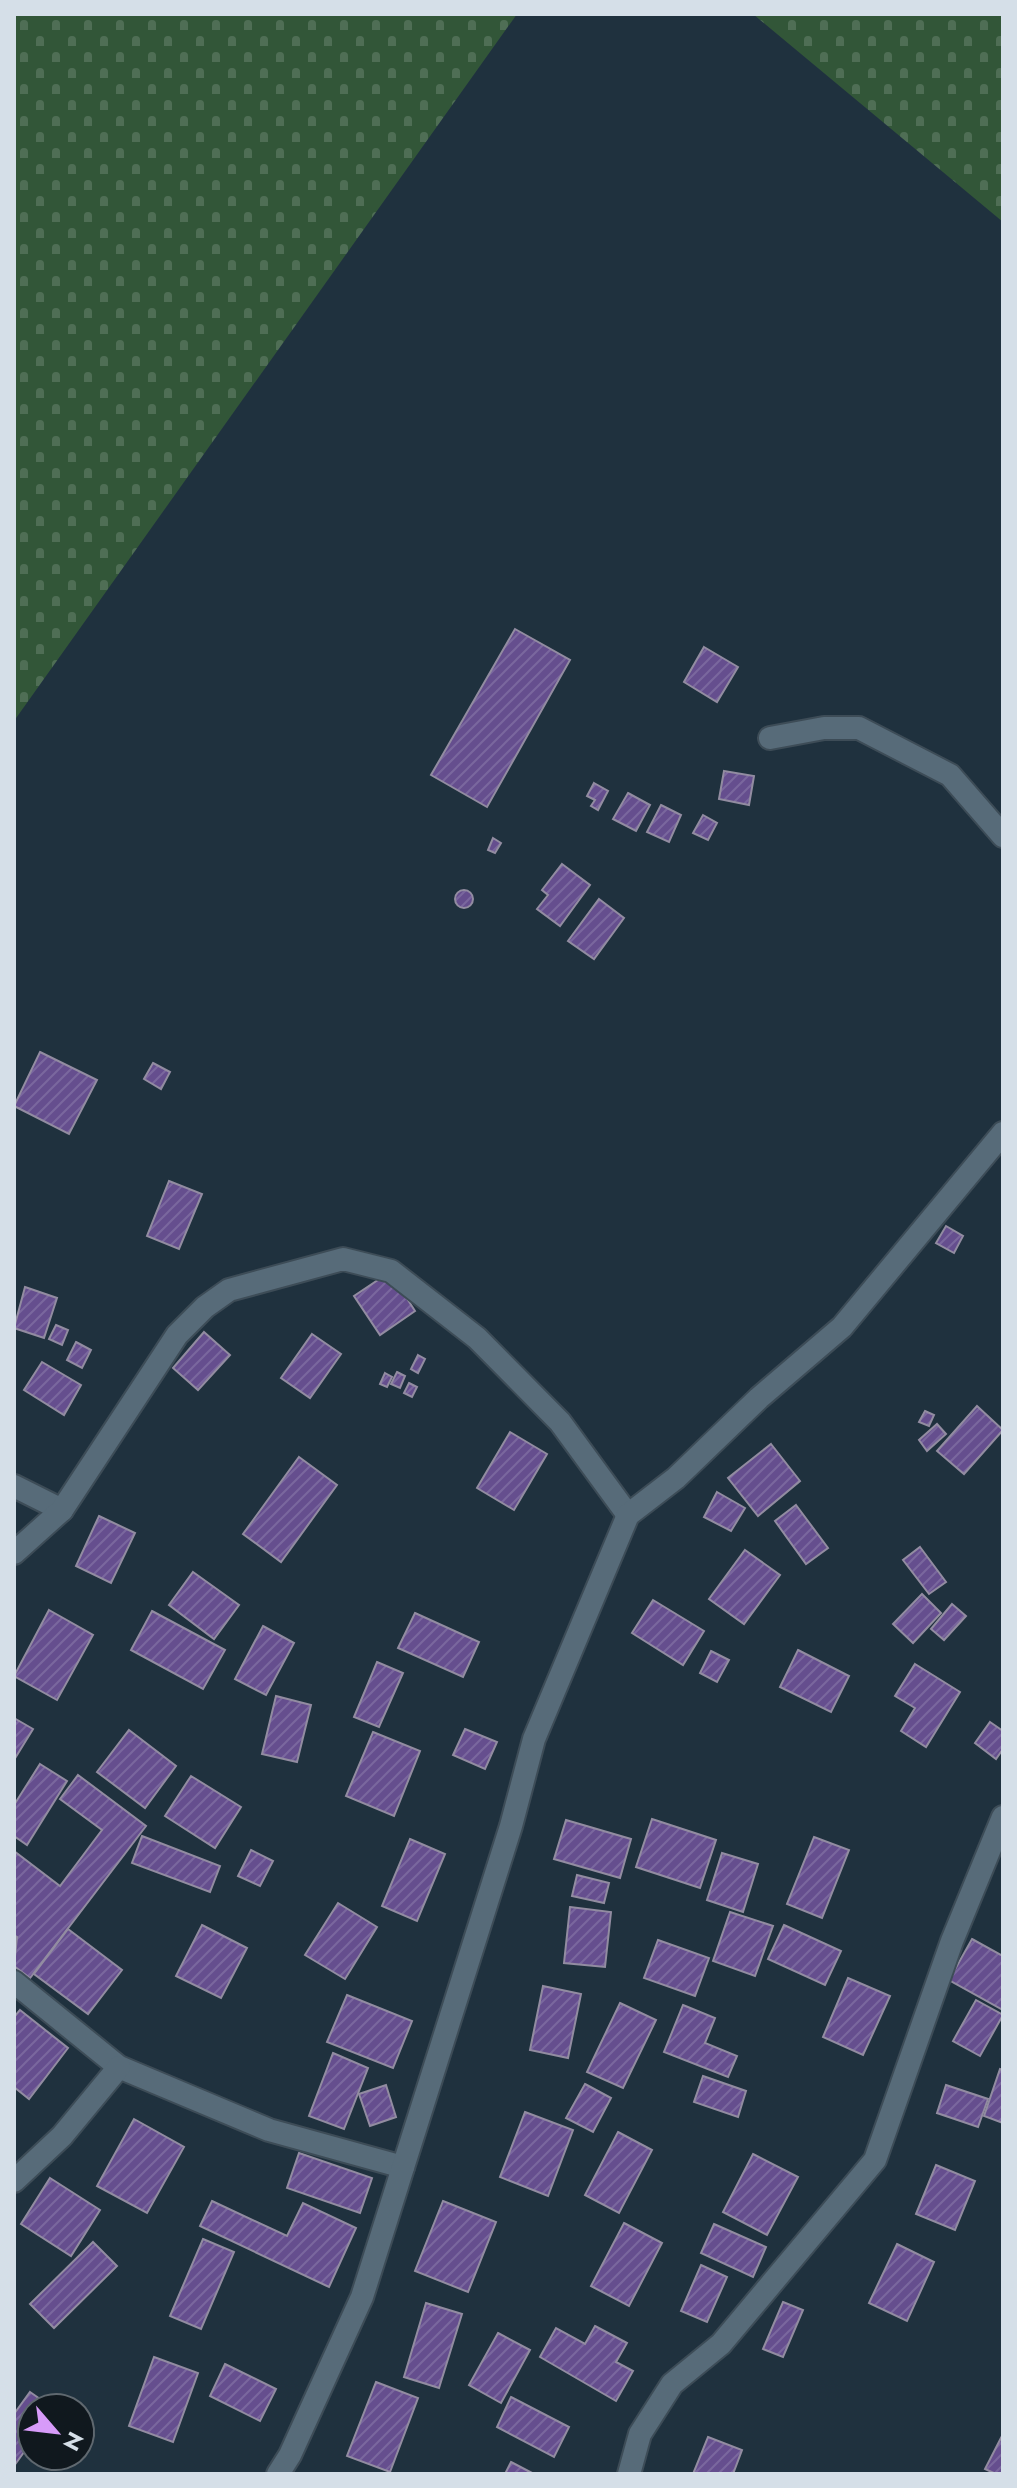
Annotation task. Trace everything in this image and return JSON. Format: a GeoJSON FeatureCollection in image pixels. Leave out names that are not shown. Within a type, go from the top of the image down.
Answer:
{"type":"FeatureCollection","features":[{"type":"Feature","properties":{"kind":"street"},"geometry":{"type":"LineString","coordinates":[[770,738],[824,728],[859,728],[950,775],[1003,836]]}},
{"type":"Feature","properties":{"kind":"street"},"geometry":{"type":"LineString","coordinates":[[278,2474],[290,2455],[362,2297],[511,1826],[534,1739],[628,1515],[676,1478],[759,1398],[842,1327],[1003,1133]]}},
{"type":"Feature","properties":{"kind":"street"},"geometry":{"type":"LineString","coordinates":[[14,1553],[62,1510],[177,1335],[205,1307],[229,1290],[343,1259],[391,1271],[477,1338],[560,1422],[628,1515]]}},
{"type":"Feature","properties":{"kind":"street"},"geometry":{"type":"LineString","coordinates":[[14,1486],[62,1510]]}},
{"type":"Feature","properties":{"kind":"street"},"geometry":{"type":"LineString","coordinates":[[629,2474],[640,2434],[672,2384],[721,2344],[875,2160],[952,1941],[1003,1817]]}},
{"type":"Feature","properties":{"kind":"street"},"geometry":{"type":"LineString","coordinates":[[14,1982],[119,2067],[269,2130],[403,2167]]}},
{"type":"Feature","properties":{"kind":"street"},"geometry":{"type":"LineString","coordinates":[[14,2181],[62,2136],[119,2067]]}},
{"type":"Feature","properties":{"kind":"green space"},"geometry":{"type":"Polygon","coordinates":[[[14,14],[517,14],[14,721],[14,14]]]}},
{"type":"Feature","properties":{"kind":"green space"},"geometry":{"type":"Polygon","coordinates":[[[753,14],[1003,14],[1003,222],[753,14]]]}},
{"type":"Feature","properties":{"kind":"building"},"geometry":{"type":"Polygon","coordinates":[[[515,629],[570,660],[487,807],[431,775],[515,629]]]}},
{"type":"Feature","properties":{"kind":"building"},"geometry":{"type":"Polygon","coordinates":[[[704,647],[738,667],[717,702],[684,682],[704,647]]]}},
{"type":"Feature","properties":{"kind":"building"},"geometry":{"type":"Polygon","coordinates":[[[724,771],[754,776],[749,805],[719,799],[724,771]]]}},
{"type":"Feature","properties":{"kind":"building"},"geometry":{"type":"Polygon","coordinates":[[[594,783],[608,791],[598,810],[591,806],[595,800],[587,796],[594,783]]]}},
{"type":"Feature","properties":{"kind":"building"},"geometry":{"type":"Polygon","coordinates":[[[628,793],[650,805],[636,831],[613,819],[628,793]]]}},
{"type":"Feature","properties":{"kind":"building"},"geometry":{"type":"Polygon","coordinates":[[[661,805],[681,815],[669,842],[647,832],[661,805]]]}},
{"type":"Feature","properties":{"kind":"building"},"geometry":{"type":"Polygon","coordinates":[[[703,815],[717,823],[708,840],[693,833],[703,815]]]}},
{"type":"Feature","properties":{"kind":"building"},"geometry":{"type":"Polygon","coordinates":[[[493,838],[501,843],[495,853],[488,850],[493,838]]]}},
{"type":"Feature","properties":{"kind":"building"},"geometry":{"type":"Polygon","coordinates":[[[562,864],[590,885],[560,926],[537,909],[548,895],[542,890],[562,864]]]}},
{"type":"Feature","properties":{"kind":"building"},"geometry":{"type":"Polygon","coordinates":[[[464,890],[473,899],[464,908],[455,899],[464,890]]]}},
{"type":"Feature","properties":{"kind":"building"},"geometry":{"type":"Polygon","coordinates":[[[599,899],[624,918],[594,959],[568,941],[599,899]]]}},
{"type":"Feature","properties":{"kind":"building"},"geometry":{"type":"Polygon","coordinates":[[[40,1052],[97,1080],[69,1134],[14,1106],[40,1052]]]}},
{"type":"Feature","properties":{"kind":"building"},"geometry":{"type":"Polygon","coordinates":[[[153,1063],[170,1072],[161,1089],[144,1079],[153,1063]]]}},
{"type":"Feature","properties":{"kind":"building"},"geometry":{"type":"Polygon","coordinates":[[[169,1181],[202,1194],[179,1249],[147,1236],[169,1181]]]}},
{"type":"Feature","properties":{"kind":"building"},"geometry":{"type":"Polygon","coordinates":[[[946,1226],[963,1236],[954,1253],[936,1243],[946,1226]]]}},
{"type":"Feature","properties":{"kind":"building"},"geometry":{"type":"Polygon","coordinates":[[[390,1272],[415,1311],[380,1335],[354,1296],[390,1272]]]}},
{"type":"Feature","properties":{"kind":"building"},"geometry":{"type":"Polygon","coordinates":[[[25,1287],[57,1298],[44,1338],[14,1328],[25,1287]]]}},
{"type":"Feature","properties":{"kind":"building"},"geometry":{"type":"Polygon","coordinates":[[[56,1325],[68,1330],[62,1345],[49,1339],[56,1325]]]}},
{"type":"Feature","properties":{"kind":"building"},"geometry":{"type":"Polygon","coordinates":[[[204,1332],[230,1355],[198,1390],[173,1368],[204,1332]]]}},
{"type":"Feature","properties":{"kind":"building"},"geometry":{"type":"Polygon","coordinates":[[[312,1334],[341,1354],[310,1398],[281,1378],[312,1334]]]}},
{"type":"Feature","properties":{"kind":"building"},"geometry":{"type":"Polygon","coordinates":[[[76,1342],[91,1350],[82,1368],[67,1360],[76,1342]]]}},
{"type":"Feature","properties":{"kind":"building"},"geometry":{"type":"Polygon","coordinates":[[[418,1355],[425,1359],[418,1373],[411,1369],[418,1355]]]}},
{"type":"Feature","properties":{"kind":"building"},"geometry":{"type":"Polygon","coordinates":[[[42,1362],[81,1385],[64,1415],[24,1390],[42,1362]]]}},
{"type":"Feature","properties":{"kind":"building"},"geometry":{"type":"Polygon","coordinates":[[[397,1372],[405,1376],[400,1388],[391,1384],[397,1372]]]}},
{"type":"Feature","properties":{"kind":"building"},"geometry":{"type":"Polygon","coordinates":[[[385,1373],[392,1377],[387,1387],[380,1384],[385,1373]]]}},
{"type":"Feature","properties":{"kind":"building"},"geometry":{"type":"Polygon","coordinates":[[[409,1383],[417,1387],[412,1397],[404,1393],[409,1383]]]}},
{"type":"Feature","properties":{"kind":"building"},"geometry":{"type":"Polygon","coordinates":[[[977,1406],[1003,1430],[964,1474],[937,1451],[977,1406]]]}},
{"type":"Feature","properties":{"kind":"building"},"geometry":{"type":"Polygon","coordinates":[[[925,1411],[934,1415],[929,1426],[919,1422],[925,1411]]]}},
{"type":"Feature","properties":{"kind":"building"},"geometry":{"type":"Polygon","coordinates":[[[937,1424],[946,1434],[927,1451],[919,1440],[937,1424]]]}},
{"type":"Feature","properties":{"kind":"building"},"geometry":{"type":"Polygon","coordinates":[[[510,1432],[547,1454],[514,1510],[477,1488],[510,1432]]]}},
{"type":"Feature","properties":{"kind":"building"},"geometry":{"type":"Polygon","coordinates":[[[771,1444],[800,1481],[758,1516],[728,1478],[771,1444]]]}},
{"type":"Feature","properties":{"kind":"building"},"geometry":{"type":"Polygon","coordinates":[[[299,1457],[337,1485],[281,1562],[243,1534],[299,1457]]]}},
{"type":"Feature","properties":{"kind":"building"},"geometry":{"type":"Polygon","coordinates":[[[717,1492],[745,1508],[731,1531],[704,1517],[717,1492]]]}},
{"type":"Feature","properties":{"kind":"building"},"geometry":{"type":"Polygon","coordinates":[[[796,1505],[828,1548],[806,1564],[775,1521],[796,1505]]]}},
{"type":"Feature","properties":{"kind":"building"},"geometry":{"type":"Polygon","coordinates":[[[99,1516],[135,1533],[111,1583],[76,1566],[99,1516]]]}},
{"type":"Feature","properties":{"kind":"building"},"geometry":{"type":"Polygon","coordinates":[[[920,1547],[946,1582],[929,1594],[903,1560],[920,1547]]]}},
{"type":"Feature","properties":{"kind":"building"},"geometry":{"type":"Polygon","coordinates":[[[745,1550],[780,1575],[744,1624],[709,1599],[745,1550]]]}},
{"type":"Feature","properties":{"kind":"building"},"geometry":{"type":"Polygon","coordinates":[[[193,1572],[239,1605],[214,1639],[169,1605],[193,1572]]]}},
{"type":"Feature","properties":{"kind":"building"},"geometry":{"type":"Polygon","coordinates":[[[922,1594],[941,1613],[913,1643],[893,1624],[922,1594]]]}},
{"type":"Feature","properties":{"kind":"building"},"geometry":{"type":"Polygon","coordinates":[[[653,1600],[704,1631],[683,1665],[632,1633],[653,1600]]]}},
{"type":"Feature","properties":{"kind":"building"},"geometry":{"type":"Polygon","coordinates":[[[952,1604],[966,1616],[944,1640],[931,1629],[952,1604]]]}},
{"type":"Feature","properties":{"kind":"building"},"geometry":{"type":"Polygon","coordinates":[[[49,1610],[93,1635],[57,1700],[14,1676],[49,1610]]]}},
{"type":"Feature","properties":{"kind":"building"},"geometry":{"type":"Polygon","coordinates":[[[152,1611],[225,1650],[203,1689],[131,1650],[152,1611]]]}},
{"type":"Feature","properties":{"kind":"building"},"geometry":{"type":"Polygon","coordinates":[[[415,1613],[479,1642],[463,1677],[398,1648],[415,1613]]]}},
{"type":"Feature","properties":{"kind":"building"},"geometry":{"type":"Polygon","coordinates":[[[263,1626],[294,1643],[266,1695],[235,1679],[263,1626]]]}},
{"type":"Feature","properties":{"kind":"building"},"geometry":{"type":"Polygon","coordinates":[[[798,1650],[849,1676],[831,1712],[780,1687],[798,1650]]]}},
{"type":"Feature","properties":{"kind":"building"},"geometry":{"type":"Polygon","coordinates":[[[711,1651],[729,1660],[717,1682],[700,1673],[711,1651]]]}},
{"type":"Feature","properties":{"kind":"building"},"geometry":{"type":"Polygon","coordinates":[[[377,1662],[403,1673],[379,1727],[354,1717],[377,1662]]]}},
{"type":"Feature","properties":{"kind":"building"},"geometry":{"type":"Polygon","coordinates":[[[915,1664],[960,1692],[926,1747],[901,1731],[915,1708],[895,1696],[915,1664]]]}},
{"type":"Feature","properties":{"kind":"building"},"geometry":{"type":"Polygon","coordinates":[[[276,1696],[311,1705],[297,1762],[262,1754],[276,1696]]]}},
{"type":"Feature","properties":{"kind":"building"},"geometry":{"type":"Polygon","coordinates":[[[14,1718],[33,1729],[14,1760],[14,1718]]]}},
{"type":"Feature","properties":{"kind":"building"},"geometry":{"type":"Polygon","coordinates":[[[990,1722],[1003,1731],[1003,1749],[996,1759],[975,1743],[990,1722]]]}},
{"type":"Feature","properties":{"kind":"building"},"geometry":{"type":"Polygon","coordinates":[[[465,1729],[497,1742],[485,1769],[453,1755],[465,1729]]]}},
{"type":"Feature","properties":{"kind":"building"},"geometry":{"type":"Polygon","coordinates":[[[129,1730],[176,1766],[145,1808],[97,1772],[129,1730]]]}},
{"type":"Feature","properties":{"kind":"building"},"geometry":{"type":"Polygon","coordinates":[[[373,1732],[420,1751],[394,1816],[346,1796],[373,1732]]]}},
{"type":"Feature","properties":{"kind":"building"},"geometry":{"type":"Polygon","coordinates":[[[40,1764],[67,1781],[27,1845],[14,1836],[14,1805],[40,1764]]]}},
{"type":"Feature","properties":{"kind":"building"},"geometry":{"type":"Polygon","coordinates":[[[78,1775],[146,1826],[30,1978],[14,1966],[17,1937],[14,1935],[14,1851],[60,1886],[102,1830],[60,1799],[78,1775]]]}},
{"type":"Feature","properties":{"kind":"building"},"geometry":{"type":"Polygon","coordinates":[[[191,1776],[241,1807],[215,1848],[165,1816],[191,1776]]]}},
{"type":"Feature","properties":{"kind":"building"},"geometry":{"type":"Polygon","coordinates":[[[652,1819],[716,1840],[700,1888],[636,1867],[652,1819]]]}},
{"type":"Feature","properties":{"kind":"building"},"geometry":{"type":"Polygon","coordinates":[[[566,1820],[631,1839],[620,1878],[554,1859],[566,1820]]]}},
{"type":"Feature","properties":{"kind":"building"},"geometry":{"type":"Polygon","coordinates":[[[142,1836],[220,1866],[210,1892],[132,1863],[142,1836]]]}},
{"type":"Feature","properties":{"kind":"building"},"geometry":{"type":"Polygon","coordinates":[[[814,1837],[849,1850],[822,1918],[787,1904],[814,1837]]]}},
{"type":"Feature","properties":{"kind":"building"},"geometry":{"type":"Polygon","coordinates":[[[410,1839],[445,1854],[417,1921],[382,1906],[410,1839]]]}},
{"type":"Feature","properties":{"kind":"building"},"geometry":{"type":"Polygon","coordinates":[[[251,1850],[273,1861],[260,1886],[238,1876],[251,1850]]]}},
{"type":"Feature","properties":{"kind":"building"},"geometry":{"type":"Polygon","coordinates":[[[722,1853],[758,1864],[743,1912],[707,1900],[722,1853]]]}},
{"type":"Feature","properties":{"kind":"building"},"geometry":{"type":"Polygon","coordinates":[[[577,1875],[609,1883],[604,1903],[572,1896],[577,1875]]]}},
{"type":"Feature","properties":{"kind":"building"},"geometry":{"type":"Polygon","coordinates":[[[338,1903],[377,1927],[345,1979],[305,1955],[338,1903]]]}},
{"type":"Feature","properties":{"kind":"building"},"geometry":{"type":"Polygon","coordinates":[[[570,1907],[611,1912],[605,1967],[564,1963],[570,1907]]]}},
{"type":"Feature","properties":{"kind":"building"},"geometry":{"type":"Polygon","coordinates":[[[730,1912],[773,1926],[755,1976],[713,1961],[730,1912]]]}},
{"type":"Feature","properties":{"kind":"building"},"geometry":{"type":"Polygon","coordinates":[[[202,1925],[247,1948],[221,1998],[176,1976],[202,1925]]]}},
{"type":"Feature","properties":{"kind":"building"},"geometry":{"type":"Polygon","coordinates":[[[784,1925],[841,1951],[825,1985],[768,1959],[784,1925]]]}},
{"type":"Feature","properties":{"kind":"building"},"geometry":{"type":"Polygon","coordinates":[[[68,1929],[122,1970],[88,2014],[34,1974],[68,1929]]]}},
{"type":"Feature","properties":{"kind":"building"},"geometry":{"type":"Polygon","coordinates":[[[972,1939],[1003,1956],[1003,2010],[949,1980],[972,1939]]]}},
{"type":"Feature","properties":{"kind":"building"},"geometry":{"type":"Polygon","coordinates":[[[658,1940],[709,1958],[695,1996],[644,1978],[658,1940]]]}},
{"type":"Feature","properties":{"kind":"building"},"geometry":{"type":"Polygon","coordinates":[[[848,1978],[890,1996],[863,2055],[823,2037],[848,1978]]]}},
{"type":"Feature","properties":{"kind":"building"},"geometry":{"type":"Polygon","coordinates":[[[543,1986],[581,1994],[568,2058],[530,2050],[543,1986]]]}},
{"type":"Feature","properties":{"kind":"building"},"geometry":{"type":"Polygon","coordinates":[[[347,1995],[412,2021],[393,2068],[327,2042],[347,1995]]]}},
{"type":"Feature","properties":{"kind":"building"},"geometry":{"type":"Polygon","coordinates":[[[976,2000],[1003,2015],[980,2056],[953,2041],[976,2000]]]}},
{"type":"Feature","properties":{"kind":"building"},"geometry":{"type":"Polygon","coordinates":[[[620,2003],[656,2020],[623,2088],[587,2072],[620,2003]]]}},
{"type":"Feature","properties":{"kind":"building"},"geometry":{"type":"Polygon","coordinates":[[[683,2005],[715,2018],[705,2043],[737,2056],[728,2077],[664,2052],[683,2005]]]}},
{"type":"Feature","properties":{"kind":"building"},"geometry":{"type":"Polygon","coordinates":[[[20,2010],[68,2048],[29,2099],[14,2087],[14,2017],[20,2010]]]}},
{"type":"Feature","properties":{"kind":"building"},"geometry":{"type":"Polygon","coordinates":[[[333,2053],[368,2068],[344,2129],[309,2116],[333,2053]]]}},
{"type":"Feature","properties":{"kind":"building"},"geometry":{"type":"Polygon","coordinates":[[[1000,2069],[1003,2070],[1003,2123],[984,2116],[1000,2069]]]}},
{"type":"Feature","properties":{"kind":"building"},"geometry":{"type":"Polygon","coordinates":[[[703,2076],[746,2091],[738,2117],[694,2102],[703,2076]]]}},
{"type":"Feature","properties":{"kind":"building"},"geometry":{"type":"Polygon","coordinates":[[[585,2084],[611,2098],[593,2132],[566,2118],[585,2084]]]}},
{"type":"Feature","properties":{"kind":"building"},"geometry":{"type":"Polygon","coordinates":[[[386,2085],[396,2117],[370,2126],[359,2094],[386,2085]]]}},
{"type":"Feature","properties":{"kind":"building"},"geometry":{"type":"Polygon","coordinates":[[[946,2085],[988,2099],[978,2127],[937,2113],[946,2085]]]}},
{"type":"Feature","properties":{"kind":"building"},"geometry":{"type":"Polygon","coordinates":[[[525,2112],[573,2130],[548,2196],[500,2177],[525,2112]]]}},
{"type":"Feature","properties":{"kind":"building"},"geometry":{"type":"Polygon","coordinates":[[[134,2119],[184,2147],[147,2213],[97,2186],[134,2119]]]}},
{"type":"Feature","properties":{"kind":"building"},"geometry":{"type":"Polygon","coordinates":[[[618,2132],[652,2150],[619,2213],[585,2195],[618,2132]]]}},
{"type":"Feature","properties":{"kind":"building"},"geometry":{"type":"Polygon","coordinates":[[[299,2153],[372,2178],[360,2213],[287,2188],[299,2153]]]}},
{"type":"Feature","properties":{"kind":"building"},"geometry":{"type":"Polygon","coordinates":[[[753,2154],[798,2177],[767,2235],[723,2212],[753,2154]]]}},
{"type":"Feature","properties":{"kind":"building"},"geometry":{"type":"Polygon","coordinates":[[[936,2165],[975,2181],[955,2230],[916,2214],[936,2165]]]}},
{"type":"Feature","properties":{"kind":"building"},"geometry":{"type":"Polygon","coordinates":[[[50,2178],[100,2210],[71,2256],[21,2224],[50,2178]]]}},
{"type":"Feature","properties":{"kind":"building"},"geometry":{"type":"Polygon","coordinates":[[[212,2201],[287,2236],[303,2203],[356,2228],[329,2287],[200,2226],[212,2201]]]}},
{"type":"Feature","properties":{"kind":"building"},"geometry":{"type":"Polygon","coordinates":[[[443,2201],[496,2222],[468,2292],[415,2271],[443,2201]]]}},
{"type":"Feature","properties":{"kind":"building"},"geometry":{"type":"Polygon","coordinates":[[[624,2223],[662,2243],[629,2306],[591,2286],[624,2223]]]}},
{"type":"Feature","properties":{"kind":"building"},"geometry":{"type":"Polygon","coordinates":[[[714,2224],[766,2247],[753,2277],[701,2253],[714,2224]]]}},
{"type":"Feature","properties":{"kind":"building"},"geometry":{"type":"Polygon","coordinates":[[[203,2239],[234,2252],[201,2329],[170,2316],[203,2239]]]}},
{"type":"Feature","properties":{"kind":"building"},"geometry":{"type":"Polygon","coordinates":[[[93,2242],[117,2266],[54,2328],[30,2304],[93,2242]]]}},
{"type":"Feature","properties":{"kind":"building"},"geometry":{"type":"Polygon","coordinates":[[[897,2244],[934,2262],[907,2321],[869,2303],[897,2244]]]}},
{"type":"Feature","properties":{"kind":"building"},"geometry":{"type":"Polygon","coordinates":[[[701,2265],[727,2277],[707,2322],[681,2311],[701,2265]]]}},
{"type":"Feature","properties":{"kind":"building"},"geometry":{"type":"Polygon","coordinates":[[[783,2302],[803,2310],[783,2357],[763,2349],[783,2302]]]}},
{"type":"Feature","properties":{"kind":"building"},"geometry":{"type":"Polygon","coordinates":[[[426,2303],[462,2314],[439,2388],[404,2377],[426,2303]]]}},
{"type":"Feature","properties":{"kind":"building"},"geometry":{"type":"Polygon","coordinates":[[[595,2326],[627,2343],[616,2362],[633,2371],[616,2401],[540,2357],[556,2328],[585,2344],[595,2326]]]}},
{"type":"Feature","properties":{"kind":"building"},"geometry":{"type":"Polygon","coordinates":[[[498,2333],[530,2350],[501,2403],[469,2385],[498,2333]]]}},
{"type":"Feature","properties":{"kind":"building"},"geometry":{"type":"Polygon","coordinates":[[[154,2357],[198,2373],[173,2442],[129,2426],[154,2357]]]}},
{"type":"Feature","properties":{"kind":"building"},"geometry":{"type":"Polygon","coordinates":[[[225,2364],[276,2389],[260,2421],[210,2396],[225,2364]]]}},
{"type":"Feature","properties":{"kind":"building"},"geometry":{"type":"Polygon","coordinates":[[[376,2382],[418,2398],[390,2472],[347,2456],[376,2382]]]}},
{"type":"Feature","properties":{"kind":"building"},"geometry":{"type":"Polygon","coordinates":[[[511,2397],[569,2427],[554,2457],[497,2427],[511,2397]]]}},
{"type":"Feature","properties":{"kind":"building"},"geometry":{"type":"Polygon","coordinates":[[[16,2411],[14,2466],[14,2414],[16,2411]]]}},
{"type":"Feature","properties":{"kind":"building"},"geometry":{"type":"Polygon","coordinates":[[[1003,2434],[1003,2474],[996,2474],[985,2469],[1003,2434]]]}},
{"type":"Feature","properties":{"kind":"building"},"geometry":{"type":"Polygon","coordinates":[[[708,2437],[742,2450],[733,2474],[693,2474],[708,2437]]]}},
{"type":"Feature","properties":{"kind":"building"},"geometry":{"type":"Polygon","coordinates":[[[511,2462],[534,2474],[505,2474],[511,2462]]]}}]}
